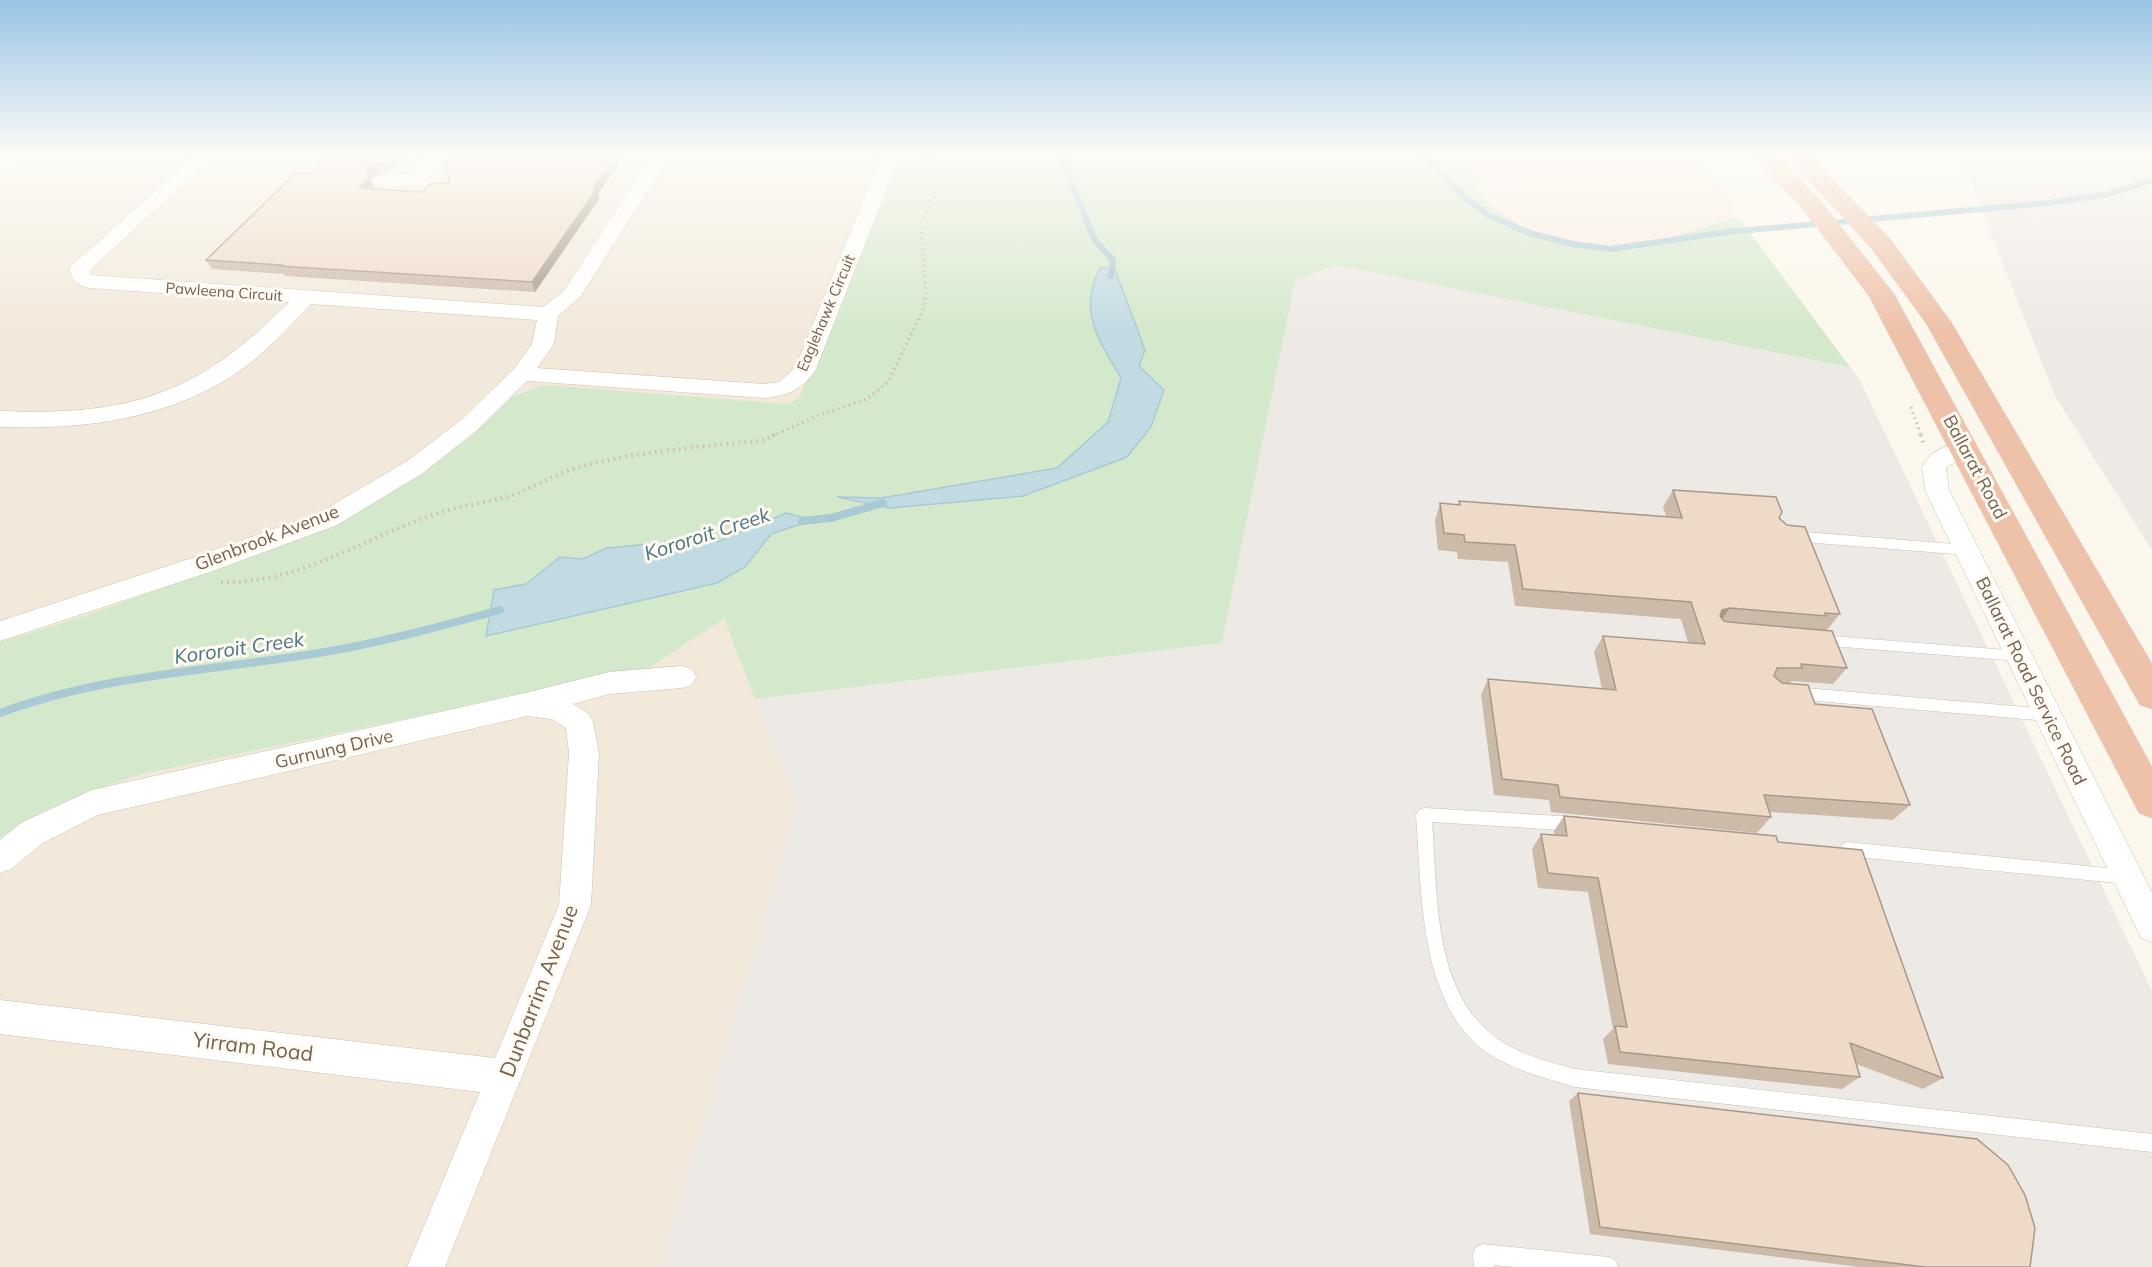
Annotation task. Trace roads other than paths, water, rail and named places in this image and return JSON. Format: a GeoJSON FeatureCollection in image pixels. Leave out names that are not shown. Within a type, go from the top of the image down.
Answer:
{"type":"FeatureCollection","features":[{"type":"Feature","properties":{"kind":"highway","name":"Ballarat Road"},"geometry":{"type":"LineString","coordinates":[[1817,214],[1868,275],[1897,321],[2152,802]]}},
{"type":"Feature","properties":{"kind":"highway"},"geometry":{"type":"LineString","coordinates":[[1853,214],[1903,272],[1938,322],[2152,695]]}},
{"type":"Feature","properties":{"kind":"street","name":"Pawleena Circuit"},"geometry":{"type":"LineString","coordinates":[[140,214],[79,269],[82,278],[89,282],[548,314]]}},
{"type":"Feature","properties":{"kind":"street"},"geometry":{"type":"LineString","coordinates":[[548,314],[571,296],[623,214]]}},
{"type":"Feature","properties":{"kind":"street","name":"Eaglehawk Circuit"},"geometry":{"type":"LineString","coordinates":[[522,374],[745,391],[785,388],[797,380],[805,369],[867,214]]}},
{"type":"Feature","properties":{"kind":"street"},"geometry":{"type":"LineString","coordinates":[[0,419],[49,422],[109,416],[171,399],[227,369],[262,340],[305,298]]}},
{"type":"Feature","properties":{"kind":"street","name":"Glenbrook Avenue"},"geometry":{"type":"LineString","coordinates":[[0,631],[201,565],[328,519],[416,467],[469,425],[522,374],[543,344],[548,314]]}},
{"type":"Feature","properties":{"kind":"street","name":"Ballarat Road Service Road"},"geometry":{"type":"LineString","coordinates":[[1964,445],[1939,460],[1934,466],[1937,490],[2152,927]]}},
{"type":"Feature","properties":{"kind":"street","name":"Gurnung Drive"},"geometry":{"type":"LineString","coordinates":[[0,859],[32,833],[92,803],[525,705],[609,683],[682,677]]}},
{"type":"Feature","properties":{"kind":"street","name":"Dunbarrim Avenue"},"geometry":{"type":"LineString","coordinates":[[426,1267],[575,905],[579,876],[584,753],[579,722],[557,708],[525,705]]}},
{"type":"Feature","properties":{"kind":"street","name":"Yirram Road"},"geometry":{"type":"LineString","coordinates":[[0,1017],[506,1077]]}},
{"type":"Feature","properties":{"kind":"lane"},"geometry":{"type":"LineString","coordinates":[[1775,534],[1967,550]]}},
{"type":"Feature","properties":{"kind":"lane"},"geometry":{"type":"LineString","coordinates":[[1799,639],[2019,656]]}},
{"type":"Feature","properties":{"kind":"lane"},"geometry":{"type":"LineString","coordinates":[[1782,692],[2048,716]]}},
{"type":"Feature","properties":{"kind":"lane"},"geometry":{"type":"LineString","coordinates":[[1595,825],[1424,815],[1437,953],[1446,985],[1461,1014],[1490,1044],[1534,1067],[1575,1078],[2152,1143]]}},
{"type":"Feature","properties":{"kind":"lane"},"geometry":{"type":"LineString","coordinates":[[1834,848],[2127,877]]}},
{"type":"Feature","properties":{"kind":"lane"},"geometry":{"type":"LineString","coordinates":[[1484,1267],[1483,1254],[1608,1267]]}},
{"type":"Feature","properties":{"kind":"water"},"geometry":{"type":"Polygon","coordinates":[[[1114,267],[1145,350],[1139,366],[1164,390],[1151,427],[1127,457],[1023,496],[890,508],[837,497],[881,498],[1057,468],[1108,422],[1121,378],[1099,338],[1091,312],[1090,298],[1100,268],[1114,267]]]}},
{"type":"Feature","properties":{"kind":"water"},"geometry":{"type":"Polygon","coordinates":[[[786,513],[813,520],[771,534],[745,567],[717,583],[486,636],[494,590],[526,584],[560,557],[583,559],[607,548],[692,540],[717,542],[786,513]]]}},
{"type":"Feature","properties":{"kind":"waterway","name":"Kororoit Creek"},"geometry":{"type":"LineString","coordinates":[[1084,214],[1095,241],[1113,260],[1111,276]]}},
{"type":"Feature","properties":{"kind":"waterway","name":"Kororoit Creek"},"geometry":{"type":"LineString","coordinates":[[1487,214],[1529,233],[1573,244],[1611,249],[1727,232],[1925,214]]}},
{"type":"Feature","properties":{"kind":"waterway","name":"Kororoit Creek"},"geometry":{"type":"LineString","coordinates":[[802,521],[831,518],[883,503]]}},
{"type":"Feature","properties":{"kind":"waterway","name":"Kororoit Creek"},"geometry":{"type":"LineString","coordinates":[[0,713],[77,690],[116,682],[337,650],[407,635],[500,610]]}}]}
